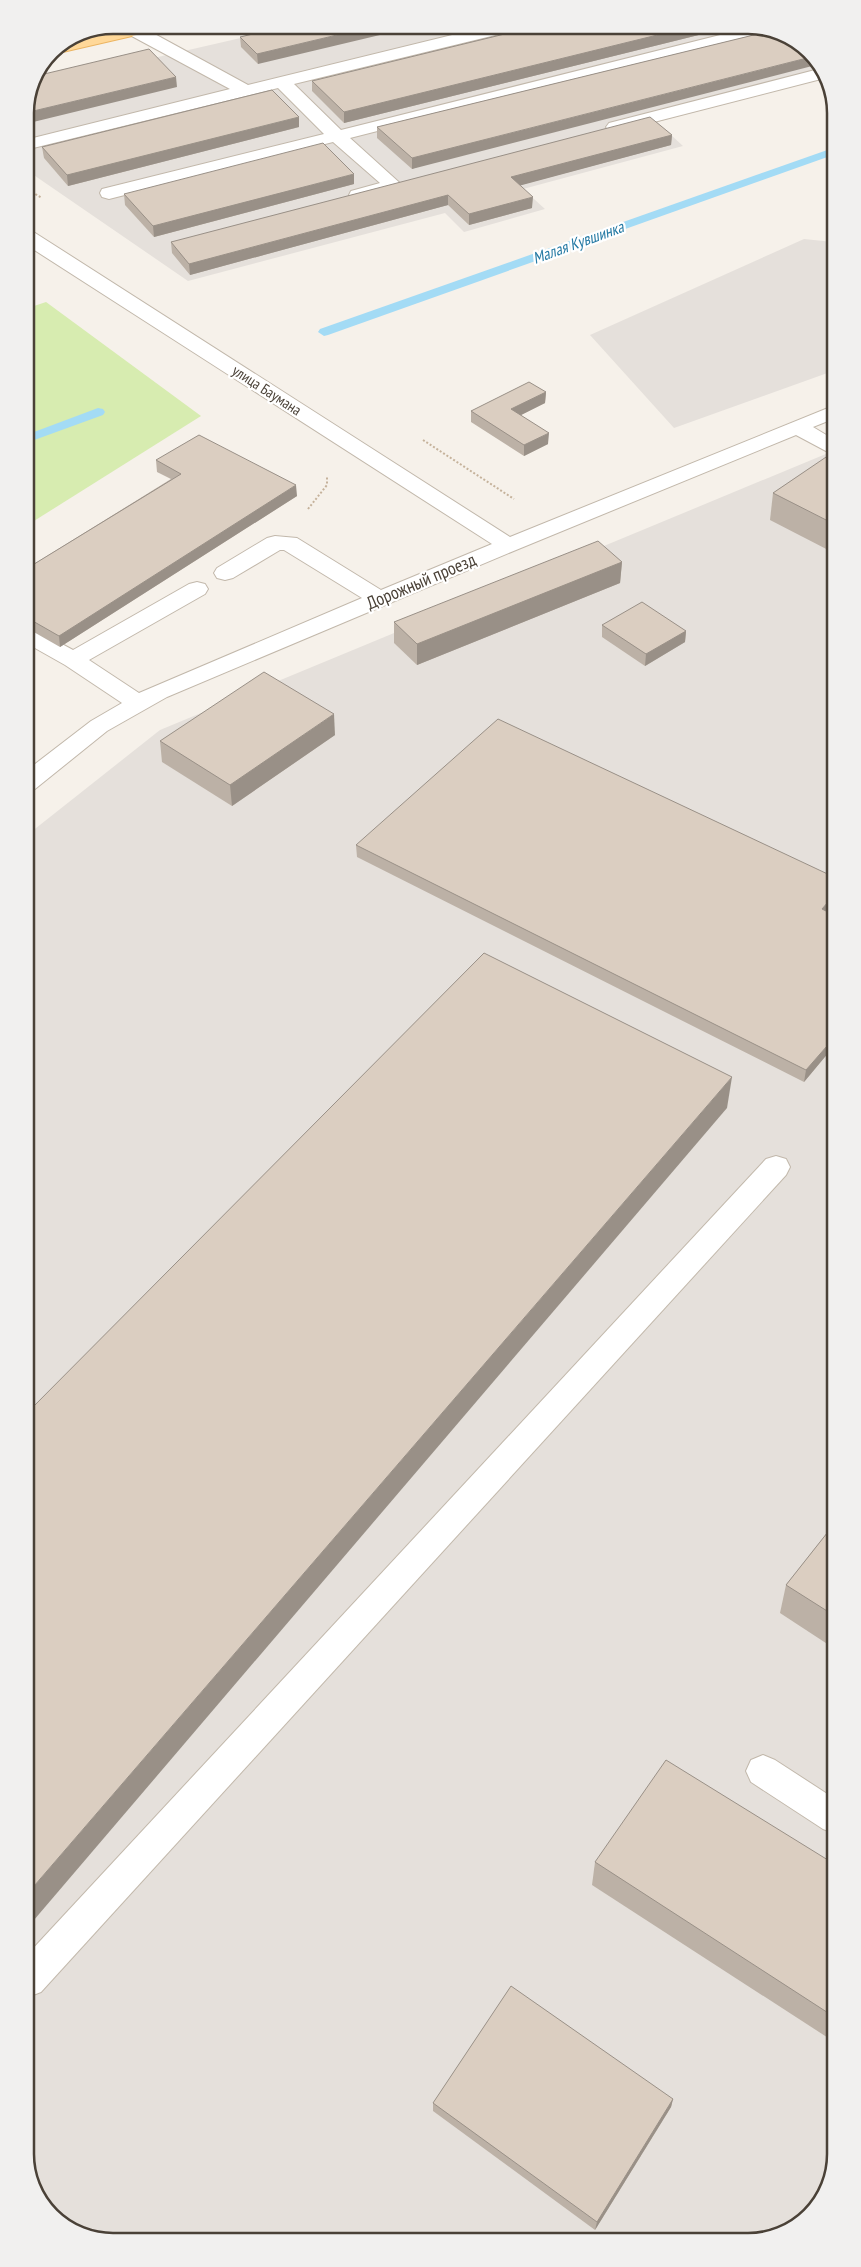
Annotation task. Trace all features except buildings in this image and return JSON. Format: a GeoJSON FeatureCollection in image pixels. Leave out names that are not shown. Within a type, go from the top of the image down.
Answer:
{"type":"FeatureCollection","features":[{"type":"Feature","properties":{"kind":"main road"},"geometry":{"type":"LineString","coordinates":[[75,44],[117,34]]}},
{"type":"Feature","properties":{"kind":"street"},"geometry":{"type":"LineString","coordinates":[[141,34],[246,91]]}},
{"type":"Feature","properties":{"kind":"street"},"geometry":{"type":"LineString","coordinates":[[34,143],[477,34]]}},
{"type":"Feature","properties":{"kind":"street"},"geometry":{"type":"LineString","coordinates":[[109,192],[743,34]]}},
{"type":"Feature","properties":{"kind":"street"},"geometry":{"type":"LineString","coordinates":[[603,130],[817,74]]}},
{"type":"Feature","properties":{"kind":"street"},"geometry":{"type":"LineString","coordinates":[[282,82],[336,135],[393,185]]}},
{"type":"Feature","properties":{"kind":"street"},"geometry":{"type":"LineString","coordinates":[[337,201],[412,180]]}},
{"type":"Feature","properties":{"kind":"street","name":"улица Баумана"},"geometry":{"type":"LineString","coordinates":[[34,241],[508,545]]}},
{"type":"Feature","properties":{"kind":"street","name":"Дорожный проезд"},"geometry":{"type":"LineString","coordinates":[[34,777],[99,726],[159,692],[508,545],[827,414]]}},
{"type":"Feature","properties":{"kind":"street"},"geometry":{"type":"LineString","coordinates":[[797,427],[827,443]]}},
{"type":"Feature","properties":{"kind":"street"},"geometry":{"type":"LineString","coordinates":[[225,573],[274,543],[289,543],[379,599]]}},
{"type":"Feature","properties":{"kind":"street"},"geometry":{"type":"LineString","coordinates":[[73,660],[197,589]]}},
{"type":"Feature","properties":{"kind":"street"},"geometry":{"type":"LineString","coordinates":[[34,638],[73,660],[139,704]]}},
{"type":"Feature","properties":{"kind":"street"},"geometry":{"type":"LineString","coordinates":[[34,1973],[776,1168]]}},
{"type":"Feature","properties":{"kind":"street"},"geometry":{"type":"LineString","coordinates":[[763,1771],[827,1812]]}},
{"type":"Feature","properties":{"kind":"path"},"geometry":{"type":"LineString","coordinates":[[274,543],[301,517],[327,485],[327,476]]}},
{"type":"Feature","properties":{"kind":"shaded area"},"geometry":{"type":"Polygon","coordinates":[[[259,34],[753,34],[763,35],[788,44],[808,61],[819,80],[657,122],[683,146],[523,189],[545,209],[464,232],[445,213],[188,281],[34,175],[34,108],[40,84],[259,34]]]}},
{"type":"Feature","properties":{"kind":"shaded area"},"geometry":{"type":"Polygon","coordinates":[[[804,239],[827,241],[827,373],[674,428],[590,335],[804,239]]]}},
{"type":"Feature","properties":{"kind":"shaded area"},"geometry":{"type":"Polygon","coordinates":[[[827,453],[827,2154],[826,2169],[817,2194],[804,2210],[783,2225],[758,2233],[108,2233],[93,2231],[73,2223],[53,2206],[40,2184],[34,2164],[34,830],[160,730],[827,453]]]}},
{"type":"Feature","properties":{"kind":"green space"},"geometry":{"type":"Polygon","coordinates":[[[46,302],[201,416],[34,521],[34,306],[46,302]]]}},
{"type":"Feature","properties":{"kind":"waterway","name":"Малая Кувшинка"},"geometry":{"type":"LineString","coordinates":[[324,332],[827,153]]}},
{"type":"Feature","properties":{"kind":"waterway","name":"Малая Кувшинка"},"geometry":{"type":"LineString","coordinates":[[34,436],[98,412]]}}]}
